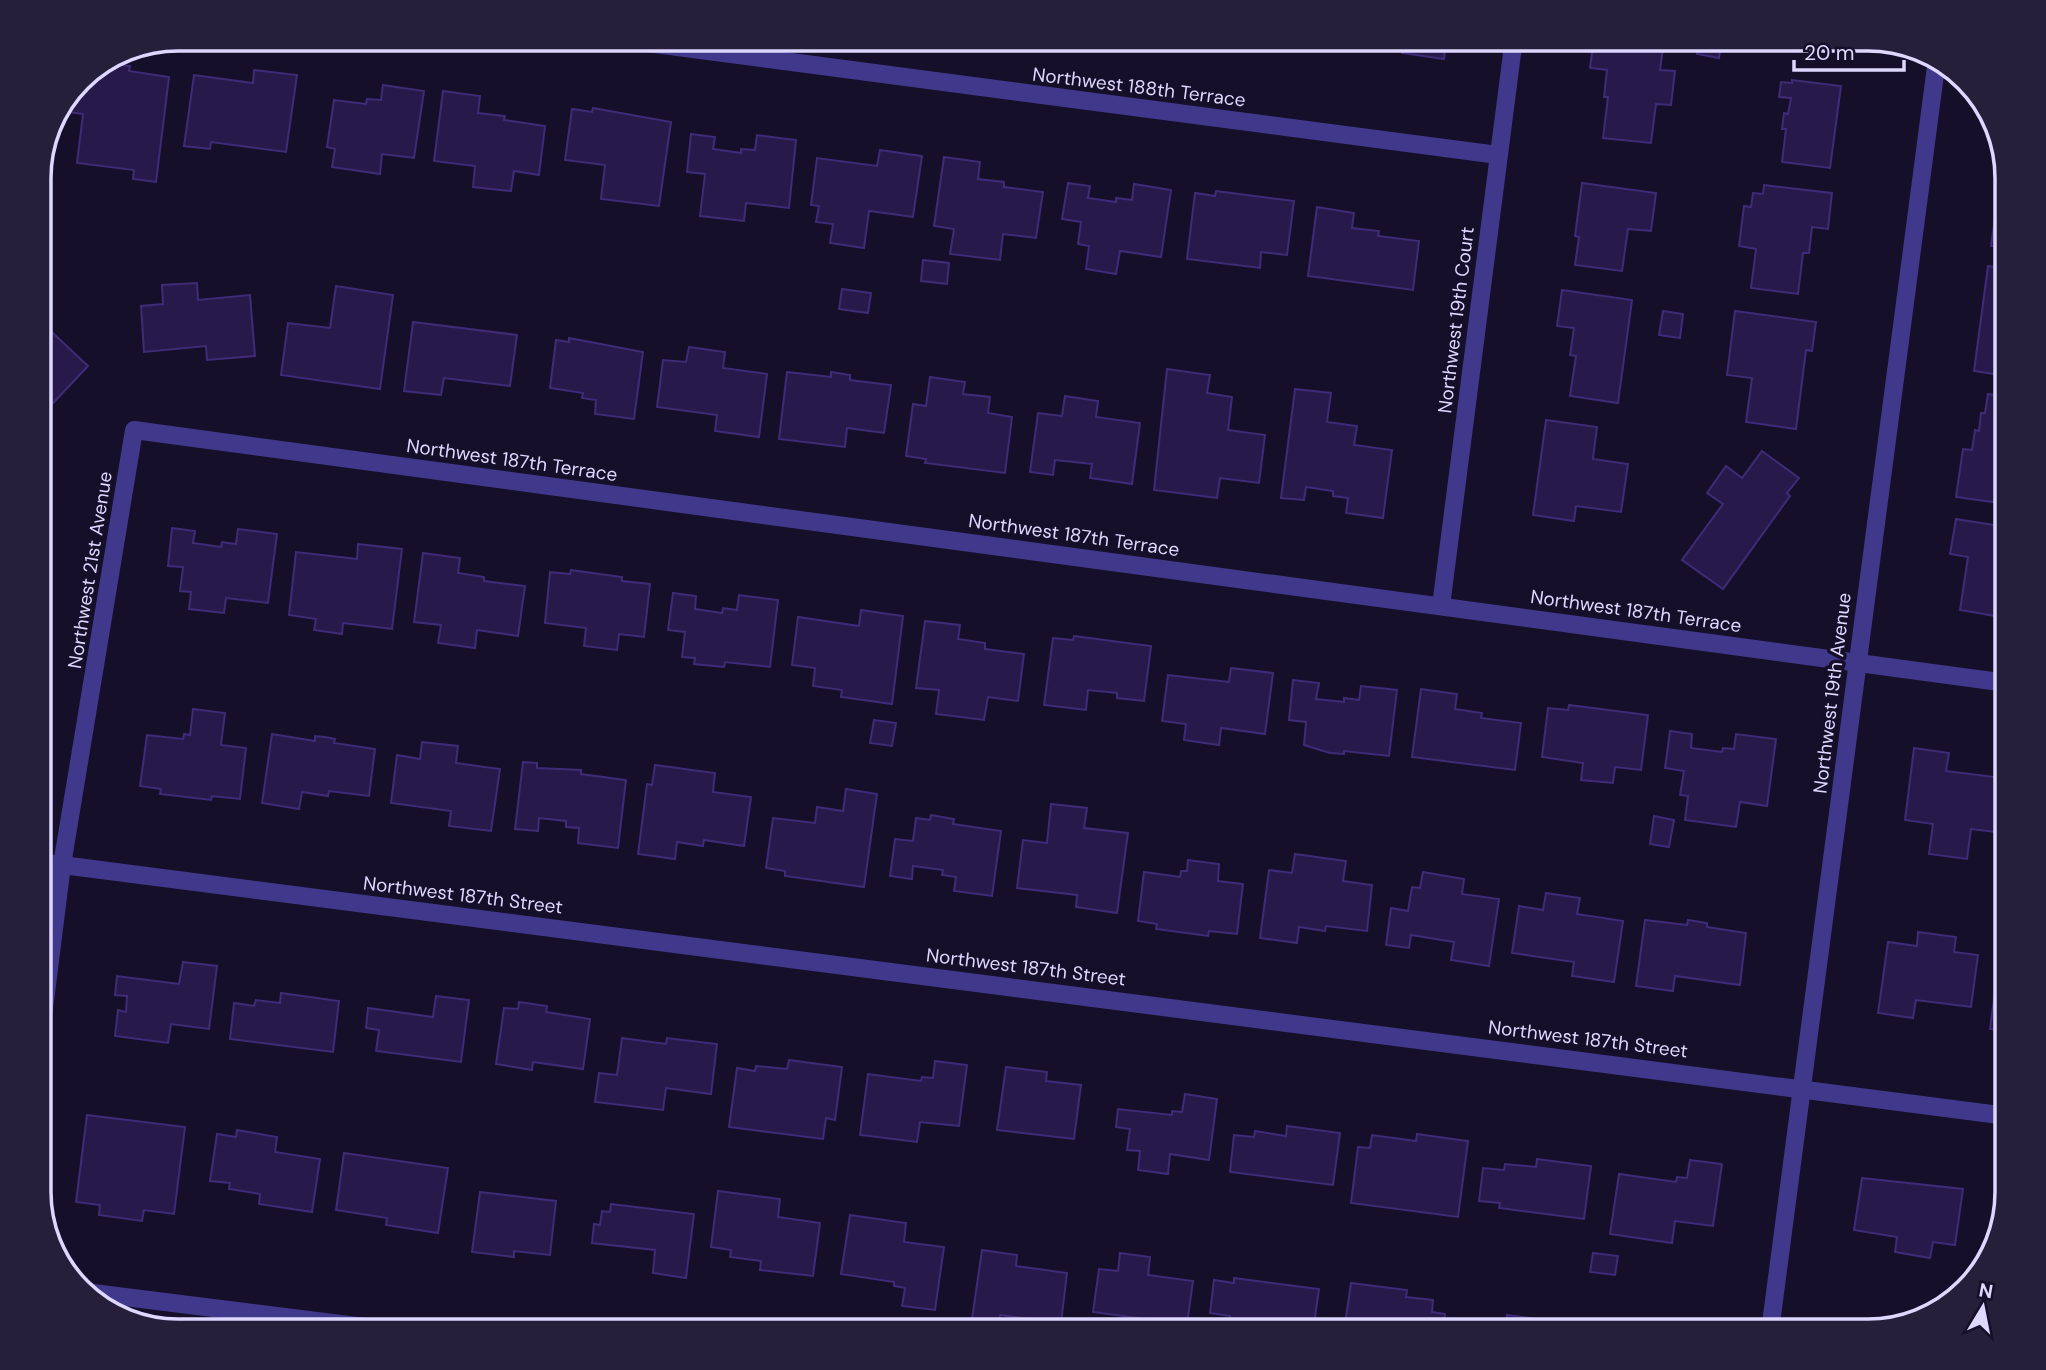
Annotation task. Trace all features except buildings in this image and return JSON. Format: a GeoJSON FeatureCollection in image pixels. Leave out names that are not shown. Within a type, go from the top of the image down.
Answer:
{"type":"FeatureCollection","features":[{"type":"Feature","properties":{"kind":"street","name":"Northwest 188th Terrace"},"geometry":{"type":"LineString","coordinates":[[707,51],[1498,155]]}},
{"type":"Feature","properties":{"kind":"street","name":"Northwest 19th Court"},"geometry":{"type":"LineString","coordinates":[[1441,606],[1512,51]]}},
{"type":"Feature","properties":{"kind":"street","name":"Northwest 19th Avenue"},"geometry":{"type":"LineString","coordinates":[[1772,1319],[1936,70]]}},
{"type":"Feature","properties":{"kind":"street","name":"Northwest 187th Terrace"},"geometry":{"type":"LineString","coordinates":[[134,430],[1995,681]]}},
{"type":"Feature","properties":{"kind":"street","name":"Northwest 21st Avenue"},"geometry":{"type":"LineString","coordinates":[[51,953],[62,865],[134,430]]}},
{"type":"Feature","properties":{"kind":"street","name":"Northwest 187th Street"},"geometry":{"type":"LineString","coordinates":[[51,864],[1802,1087],[1995,1114]]}},
{"type":"Feature","properties":{"kind":"street"},"geometry":{"type":"LineString","coordinates":[[102,1294],[296,1319]]}}]}
